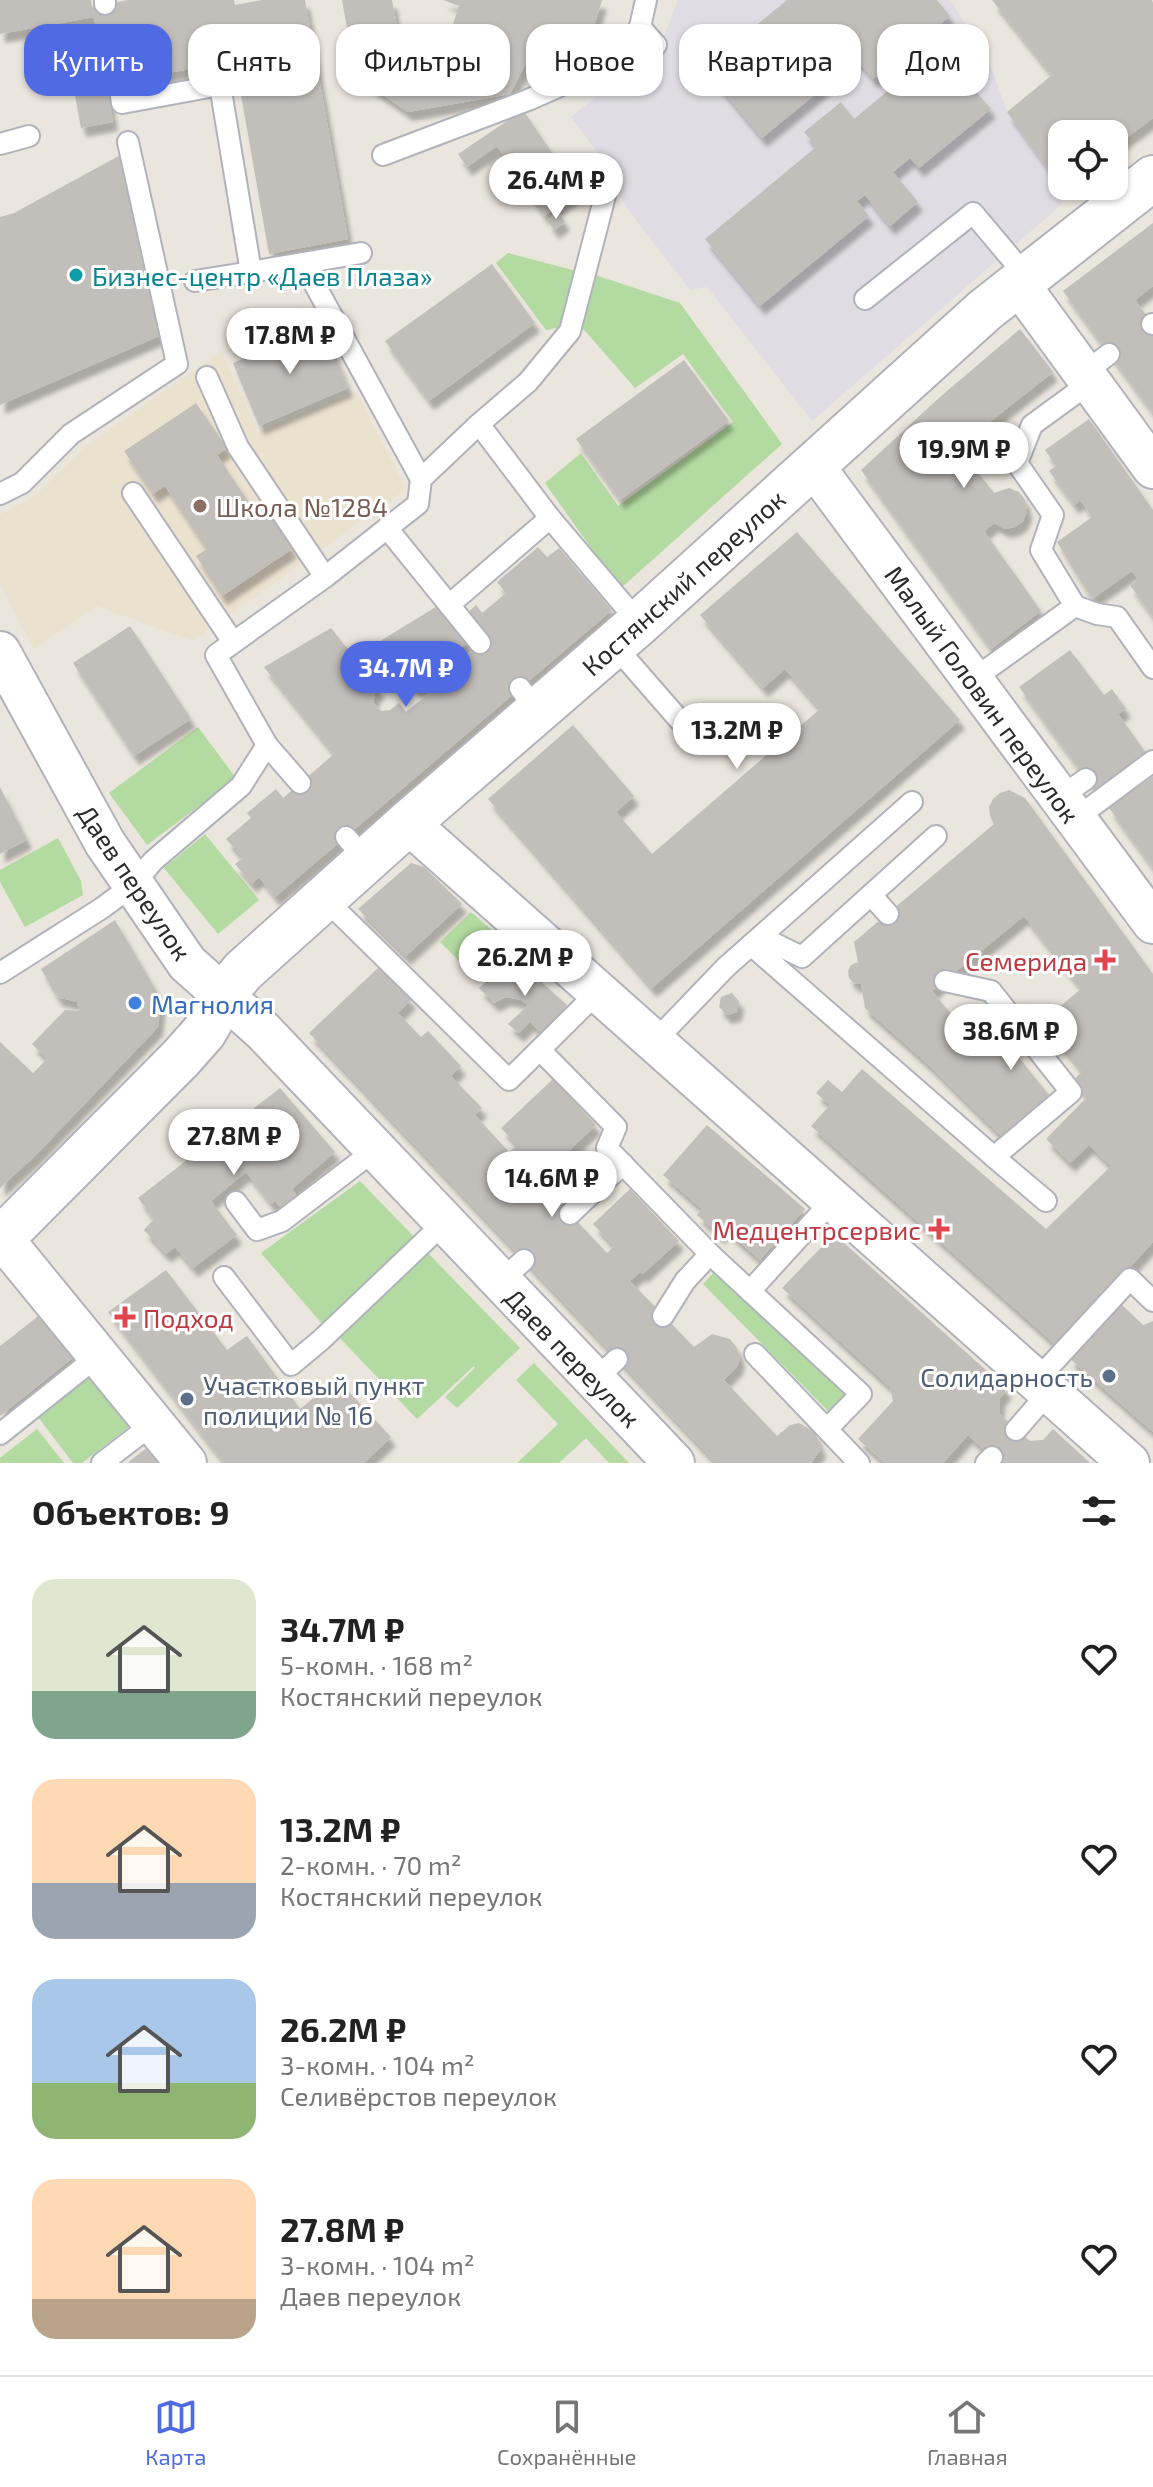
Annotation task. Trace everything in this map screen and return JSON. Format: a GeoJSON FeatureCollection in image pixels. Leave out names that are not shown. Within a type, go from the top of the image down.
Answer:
{"type":"FeatureCollection","features":[{"type":"Feature","properties":{"kind":"street","name":"Костянский переулок"},"geometry":{"type":"LineString","coordinates":[[1128,188],[1153,178]]}},
{"type":"Feature","properties":{"kind":"street","name":"Костянский переулок"},"geometry":{"type":"LineString","coordinates":[[1,1238],[181,1058],[204,1032],[231,985],[324,898],[356,848],[408,823],[529,700],[626,634],[1022,280],[1105,200]]}},
{"type":"Feature","properties":{"kind":"street"},"geometry":{"type":"LineString","coordinates":[[1022,280],[1095,370],[1153,468]]}},
{"type":"Feature","properties":{"kind":"street","name":"Малый Головин переулок"},"geometry":{"type":"LineString","coordinates":[[813,465],[972,680],[1074,799],[1153,923]]}},
{"type":"Feature","properties":{"kind":"street","name":"Даев переулок"},"geometry":{"type":"LineString","coordinates":[[0,652],[79,798],[132,886],[187,963],[263,1031],[445,1222],[512,1270],[606,1370],[674,1463]]}},
{"type":"Feature","properties":{"kind":"street"},"geometry":{"type":"LineString","coordinates":[[408,823],[1129,1463]]}},
{"type":"Feature","properties":{"kind":"street"},"geometry":{"type":"LineString","coordinates":[[1,1238],[186,1463]]}},
{"type":"Feature","properties":{"kind":"lane"},"geometry":{"type":"LineString","coordinates":[[641,24],[646,0]]}},
{"type":"Feature","properties":{"kind":"lane"},"geometry":{"type":"LineString","coordinates":[[172,94],[220,85],[251,272]]}},
{"type":"Feature","properties":{"kind":"lane"},"geometry":{"type":"LineString","coordinates":[[121,96],[122,103],[160,96]]}},
{"type":"Feature","properties":{"kind":"lane"},"geometry":{"type":"LineString","coordinates":[[383,155],[537,96]]}},
{"type":"Feature","properties":{"kind":"lane"},"geometry":{"type":"LineString","coordinates":[[0,144],[29,136]]}},
{"type":"Feature","properties":{"kind":"lane"},"geometry":{"type":"LineString","coordinates":[[0,494],[22,483],[71,434],[177,364],[128,142]]}},
{"type":"Feature","properties":{"kind":"lane"},"geometry":{"type":"LineString","coordinates":[[421,479],[528,382],[570,331],[605,196]]}},
{"type":"Feature","properties":{"kind":"lane"},"geometry":{"type":"LineString","coordinates":[[865,299],[973,213],[1022,280]]}},
{"type":"Feature","properties":{"kind":"lane"},"geometry":{"type":"LineString","coordinates":[[195,281],[361,253]]}},
{"type":"Feature","properties":{"kind":"lane"},"geometry":{"type":"LineString","coordinates":[[300,783],[267,745],[216,655],[325,577],[418,504],[421,479],[303,263]]}},
{"type":"Feature","properties":{"kind":"lane"},"geometry":{"type":"LineString","coordinates":[[1095,370],[1032,425],[1017,463],[1053,515],[1041,550],[1075,606],[1117,617],[1153,668]]}},
{"type":"Feature","properties":{"kind":"lane"},"geometry":{"type":"LineString","coordinates":[[207,377],[238,447],[325,577]]}},
{"type":"Feature","properties":{"kind":"lane"},"geometry":{"type":"LineString","coordinates":[[479,424],[550,518],[682,723]]}},
{"type":"Feature","properties":{"kind":"lane"},"geometry":{"type":"LineString","coordinates":[[133,493],[233,642]]}},
{"type":"Feature","properties":{"kind":"lane"},"geometry":{"type":"LineString","coordinates":[[449,605],[550,518]]}},
{"type":"Feature","properties":{"kind":"lane"},"geometry":{"type":"LineString","coordinates":[[387,528],[480,643]]}},
{"type":"Feature","properties":{"kind":"lane"},"geometry":{"type":"LineString","coordinates":[[972,680],[1075,606]]}},
{"type":"Feature","properties":{"kind":"lane"},"geometry":{"type":"LineString","coordinates":[[0,973],[132,886],[153,861],[241,786],[267,745]]}},
{"type":"Feature","properties":{"kind":"lane"},"geometry":{"type":"LineString","coordinates":[[1074,799],[1153,761]]}},
{"type":"Feature","properties":{"kind":"lane"},"geometry":{"type":"LineString","coordinates":[[654,1042],[756,941],[912,802]]}},
{"type":"Feature","properties":{"kind":"lane"},"geometry":{"type":"LineString","coordinates":[[756,941],[802,957],[936,836]]}},
{"type":"Feature","properties":{"kind":"lane"},"geometry":{"type":"LineString","coordinates":[[871,895],[888,914]]}},
{"type":"Feature","properties":{"kind":"lane"},"geometry":{"type":"LineString","coordinates":[[324,898],[509,1080],[598,992]]}},
{"type":"Feature","properties":{"kind":"lane"},"geometry":{"type":"LineString","coordinates":[[756,941],[1046,1201]]}},
{"type":"Feature","properties":{"kind":"lane"},"geometry":{"type":"LineString","coordinates":[[945,981],[991,991],[1071,1092],[994,1157]]}},
{"type":"Feature","properties":{"kind":"lane"},"geometry":{"type":"LineString","coordinates":[[540,1050],[616,1127],[607,1148],[710,1254],[861,1394],[827,1429]]}},
{"type":"Feature","properties":{"kind":"lane"},"geometry":{"type":"LineString","coordinates":[[236,1202],[257,1230],[282,1221],[375,1150]]}},
{"type":"Feature","properties":{"kind":"lane"},"geometry":{"type":"LineString","coordinates":[[570,1214],[623,1164]]}},
{"type":"Feature","properties":{"kind":"lane"},"geometry":{"type":"LineString","coordinates":[[750,1291],[833,1200]]}},
{"type":"Feature","properties":{"kind":"lane"},"geometry":{"type":"LineString","coordinates":[[224,1277],[291,1365],[445,1222]]}},
{"type":"Feature","properties":{"kind":"lane"},"geometry":{"type":"LineString","coordinates":[[663,1316],[685,1281],[710,1254]]}},
{"type":"Feature","properties":{"kind":"lane"},"geometry":{"type":"LineString","coordinates":[[1016,1430],[1043,1386],[1130,1279],[1153,1301]]}},
{"type":"Feature","properties":{"kind":"lane"},"geometry":{"type":"LineString","coordinates":[[755,1354],[859,1463]]}},
{"type":"Feature","properties":{"kind":"lane"},"geometry":{"type":"LineString","coordinates":[[0,1434],[99,1355]]}},
{"type":"Feature","properties":{"kind":"lane"},"geometry":{"type":"LineString","coordinates":[[102,1463],[154,1423]]}},
{"type":"Feature","properties":{"kind":"shaded area"},"geometry":{"type":"Polygon","coordinates":[[[678,0],[950,0],[965,24],[877,24],[877,96],[989,96],[989,62],[1007,112],[1048,169],[1048,200],[1062,200],[1062,204],[812,421],[707,287],[690,290],[626,207],[597,152],[571,117],[597,96],[663,96],[664,36],[678,0]]]}},
{"type":"Feature","properties":{"kind":"shaded area","name":"Школа №1284"},"geometry":{"type":"Polygon","coordinates":[[[222,351],[258,432],[356,391],[406,489],[193,641],[97,606],[34,649],[0,583],[0,514],[34,497],[87,445],[222,351]]]}},
{"type":"Feature","properties":{"kind":"green space"},"geometry":{"type":"Polygon","coordinates":[[[508,253],[580,272],[566,326],[546,330],[496,263],[508,253]]]}},
{"type":"Feature","properties":{"kind":"green space"},"geometry":{"type":"Polygon","coordinates":[[[589,273],[680,303],[782,444],[620,589],[545,483],[581,453],[618,506],[733,422],[683,354],[635,388],[579,324],[589,273]]]}},
{"type":"Feature","properties":{"kind":"green space"},"geometry":{"type":"Polygon","coordinates":[[[198,727],[236,778],[147,845],[109,793],[198,727]]]}},
{"type":"Feature","properties":{"kind":"green space"},"geometry":{"type":"Polygon","coordinates":[[[205,834],[259,900],[218,934],[164,868],[205,834]]]}},
{"type":"Feature","properties":{"kind":"green space"},"geometry":{"type":"Polygon","coordinates":[[[58,838],[81,881],[83,895],[25,927],[0,882],[0,870],[58,838]]]}},
{"type":"Feature","properties":{"kind":"green space"},"geometry":{"type":"Polygon","coordinates":[[[471,912],[529,962],[527,965],[496,966],[477,979],[440,942],[471,912]]]}},
{"type":"Feature","properties":{"kind":"green space"},"geometry":{"type":"Polygon","coordinates":[[[360,1181],[416,1239],[324,1326],[261,1253],[360,1181]]]}},
{"type":"Feature","properties":{"kind":"green space"},"geometry":{"type":"Polygon","coordinates":[[[427,1252],[520,1348],[457,1408],[445,1397],[474,1366],[417,1419],[338,1336],[427,1252]]]}},
{"type":"Feature","properties":{"kind":"green space"},"geometry":{"type":"Polygon","coordinates":[[[716,1270],[848,1394],[830,1413],[703,1284],[716,1270]]]}},
{"type":"Feature","properties":{"kind":"green space"},"geometry":{"type":"Polygon","coordinates":[[[534,1363],[629,1463],[609,1463],[586,1438],[559,1463],[517,1463],[558,1424],[516,1380],[534,1363]]]}},
{"type":"Feature","properties":{"kind":"green space"},"geometry":{"type":"Polygon","coordinates":[[[91,1377],[130,1426],[82,1463],[73,1463],[38,1417],[91,1377]]]}},
{"type":"Feature","properties":{"kind":"green space"},"geometry":{"type":"Polygon","coordinates":[[[37,1429],[64,1463],[0,1463],[0,1458],[37,1429]]]}},
{"type":"Feature","properties":{"kind":"building"},"geometry":{"type":"Polygon","coordinates":[[[0,0],[91,0],[92,7],[128,0],[234,0],[235,5],[262,0],[305,0],[309,24],[188,24],[188,69],[172,72],[172,24],[95,24],[94,17],[55,24],[24,24],[24,30],[0,34],[0,0]]]}},
{"type":"Feature","properties":{"kind":"building"},"geometry":{"type":"Polygon","coordinates":[[[342,0],[392,0],[397,24],[346,24],[342,0]]]}},
{"type":"Feature","properties":{"kind":"building"},"geometry":{"type":"Polygon","coordinates":[[[443,0],[602,0],[595,24],[526,24],[526,63],[510,94],[510,24],[453,24],[459,6],[443,0]]]}},
{"type":"Feature","properties":{"kind":"building"},"geometry":{"type":"Polygon","coordinates":[[[787,0],[937,0],[950,16],[940,24],[877,24],[877,76],[873,79],[861,65],[861,24],[758,24],[787,0]]]}},
{"type":"Feature","properties":{"kind":"building"},"geometry":{"type":"Polygon","coordinates":[[[992,0],[1152,0],[1153,118],[1128,137],[1128,120],[1048,120],[1048,169],[1007,112],[1052,75],[992,0]]]}},
{"type":"Feature","properties":{"kind":"building"},"geometry":{"type":"Polygon","coordinates":[[[320,83],[348,239],[269,254],[241,96],[320,96],[320,83]]]}},
{"type":"Feature","properties":{"kind":"building"},"geometry":{"type":"Polygon","coordinates":[[[75,96],[108,96],[113,122],[81,128],[75,96]]]}},
{"type":"Feature","properties":{"kind":"building"},"geometry":{"type":"Polygon","coordinates":[[[385,96],[499,96],[408,112],[385,96]]]}},
{"type":"Feature","properties":{"kind":"building"},"geometry":{"type":"Polygon","coordinates":[[[727,96],[813,96],[762,138],[727,96]]]}},
{"type":"Feature","properties":{"kind":"building"},"geometry":{"type":"Polygon","coordinates":[[[882,96],[980,96],[991,109],[919,168],[910,158],[893,172],[918,202],[890,226],[865,195],[857,201],[869,216],[760,306],[705,239],[816,147],[804,132],[841,102],[854,119],[882,96]]]}},
{"type":"Feature","properties":{"kind":"building"},"geometry":{"type":"Polygon","coordinates":[[[523,110],[579,192],[544,216],[497,146],[467,167],[458,154],[523,110]]]}},
{"type":"Feature","properties":{"kind":"building","name":"Бизнес-центр «Даев Плаза»"},"geometry":{"type":"Polygon","coordinates":[[[126,152],[164,334],[0,405],[0,217],[14,213],[126,152]]]}},
{"type":"Feature","properties":{"kind":"building"},"geometry":{"type":"Polygon","coordinates":[[[558,212],[565,222],[554,230],[547,220],[558,212]]]}},
{"type":"Feature","properties":{"kind":"building"},"geometry":{"type":"Polygon","coordinates":[[[1153,223],[1153,286],[1135,300],[1153,325],[1153,413],[1063,291],[1153,223]]]}},
{"type":"Feature","properties":{"kind":"building"},"geometry":{"type":"Polygon","coordinates":[[[492,264],[535,323],[429,401],[385,341],[492,264]]]}},
{"type":"Feature","properties":{"kind":"building"},"geometry":{"type":"Polygon","coordinates":[[[322,325],[348,388],[259,426],[233,363],[322,325]]]}},
{"type":"Feature","properties":{"kind":"building"},"geometry":{"type":"Polygon","coordinates":[[[1020,329],[1053,372],[972,436],[978,442],[970,451],[971,464],[994,493],[1009,488],[1019,492],[1025,500],[1027,511],[1023,521],[1005,529],[994,523],[984,531],[1041,611],[991,649],[861,470],[1020,329]]]}},
{"type":"Feature","properties":{"kind":"building"},"geometry":{"type":"Polygon","coordinates":[[[684,360],[729,421],[620,500],[576,439],[684,360]]]}},
{"type":"Feature","properties":{"kind":"building"},"geometry":{"type":"Polygon","coordinates":[[[196,403],[227,448],[217,455],[258,516],[267,511],[292,549],[222,596],[196,556],[207,549],[165,486],[153,494],[124,451],[196,403]]]}},
{"type":"Feature","properties":{"kind":"building"},"geometry":{"type":"Polygon","coordinates":[[[1089,419],[1153,510],[1153,617],[1130,585],[1138,580],[1132,571],[1092,599],[1057,542],[1092,517],[1080,500],[1074,505],[1049,471],[1056,466],[1045,450],[1089,419]]]}},
{"type":"Feature","properties":{"kind":"building"},"geometry":{"type":"Polygon","coordinates":[[[797,532],[960,720],[652,988],[488,799],[573,725],[634,796],[616,812],[652,854],[820,709],[785,669],[763,688],[700,615],[797,532]]]}},
{"type":"Feature","properties":{"kind":"building"},"geometry":{"type":"Polygon","coordinates":[[[538,547],[547,557],[559,548],[612,610],[275,897],[259,877],[252,884],[235,864],[243,858],[226,839],[251,818],[247,813],[276,789],[283,798],[334,754],[264,667],[331,628],[380,690],[373,702],[381,711],[390,710],[399,703],[406,712],[429,693],[422,686],[417,690],[377,643],[439,605],[469,641],[456,652],[462,659],[486,638],[466,614],[476,605],[482,613],[506,593],[497,582],[538,547]]]}},
{"type":"Feature","properties":{"kind":"building"},"geometry":{"type":"Polygon","coordinates":[[[130,626],[191,719],[134,756],[73,663],[130,626]]]}},
{"type":"Feature","properties":{"kind":"building"},"geometry":{"type":"Polygon","coordinates":[[[1070,650],[1104,695],[1112,689],[1126,709],[1118,714],[1146,753],[1095,790],[1019,687],[1070,650]]]}},
{"type":"Feature","properties":{"kind":"building"},"geometry":{"type":"Polygon","coordinates":[[[1153,776],[1153,868],[1109,808],[1153,776]]]}},
{"type":"Feature","properties":{"kind":"building"},"geometry":{"type":"Polygon","coordinates":[[[0,787],[27,840],[0,854],[0,787]]]}},
{"type":"Feature","properties":{"kind":"building"},"geometry":{"type":"Polygon","coordinates":[[[1009,790],[1025,798],[1153,974],[1153,1242],[1057,1346],[811,1126],[830,1105],[816,1093],[828,1080],[842,1092],[862,1069],[1046,1229],[1111,1166],[1089,1145],[1070,1163],[1046,1139],[1087,1097],[1073,1081],[1082,1071],[1041,1022],[1081,989],[1024,916],[932,991],[966,1032],[986,1017],[997,1030],[986,1039],[994,1049],[1005,1040],[1049,1095],[1001,1136],[865,1008],[861,984],[849,978],[851,965],[858,962],[854,942],[994,824],[989,807],[1000,793],[1009,790]]]}},
{"type":"Feature","properties":{"kind":"building"},"geometry":{"type":"Polygon","coordinates":[[[411,863],[424,867],[462,904],[406,956],[358,909],[411,863]]]}},
{"type":"Feature","properties":{"kind":"building"},"geometry":{"type":"Polygon","coordinates":[[[115,920],[161,999],[158,1027],[36,1155],[0,1188],[0,1042],[33,1073],[47,1059],[32,1044],[65,1010],[79,1011],[77,1002],[57,997],[41,969],[115,920]]]}},
{"type":"Feature","properties":{"kind":"building"},"geometry":{"type":"Polygon","coordinates":[[[380,966],[411,1000],[398,1013],[421,1037],[428,1031],[461,1066],[451,1076],[482,1108],[475,1115],[509,1152],[517,1145],[501,1128],[553,1079],[596,1125],[538,1180],[607,1253],[614,1246],[593,1224],[630,1189],[679,1241],[643,1274],[640,1272],[630,1281],[694,1347],[712,1334],[730,1339],[740,1359],[737,1367],[724,1380],[777,1436],[790,1425],[799,1423],[815,1432],[821,1449],[811,1463],[716,1463],[309,1033],[380,966]]]}},
{"type":"Feature","properties":{"kind":"building"},"geometry":{"type":"Polygon","coordinates":[[[515,970],[537,978],[567,1005],[540,1032],[530,1022],[519,1033],[508,1024],[528,1005],[506,997],[494,1003],[479,988],[495,974],[515,970]]]}},
{"type":"Feature","properties":{"kind":"building"},"geometry":{"type":"Polygon","coordinates":[[[732,993],[739,1001],[737,1012],[727,1015],[719,1007],[721,997],[732,993]]]}},
{"type":"Feature","properties":{"kind":"building"},"geometry":{"type":"Polygon","coordinates":[[[280,1088],[335,1152],[292,1189],[300,1201],[285,1213],[275,1201],[271,1204],[246,1172],[211,1201],[237,1235],[193,1268],[175,1247],[166,1254],[144,1230],[154,1219],[138,1198],[280,1088]]]}},
{"type":"Feature","properties":{"kind":"building"},"geometry":{"type":"Polygon","coordinates":[[[707,1125],[805,1209],[760,1260],[725,1229],[720,1235],[697,1215],[702,1209],[663,1175],[707,1125]]]}},
{"type":"Feature","properties":{"kind":"building"},"geometry":{"type":"Polygon","coordinates":[[[834,1234],[1007,1389],[1000,1398],[999,1413],[1016,1430],[1030,1441],[1043,1440],[1053,1429],[1090,1463],[998,1463],[968,1435],[943,1463],[885,1463],[858,1439],[893,1401],[890,1387],[782,1288],[834,1234]]]}},
{"type":"Feature","properties":{"kind":"building"},"geometry":{"type":"Polygon","coordinates":[[[166,1270],[227,1350],[247,1336],[300,1409],[337,1379],[391,1437],[364,1463],[224,1463],[108,1312],[166,1270]]]}},
{"type":"Feature","properties":{"kind":"building"},"geometry":{"type":"Polygon","coordinates":[[[1121,1304],[1143,1325],[1153,1321],[1153,1432],[1069,1358],[1121,1304]]]}},
{"type":"Feature","properties":{"kind":"building"},"geometry":{"type":"Polygon","coordinates":[[[41,1314],[75,1356],[0,1416],[0,1346],[41,1314]]]}},
{"type":"Feature","properties":{"kind":"building"},"geometry":{"type":"Polygon","coordinates":[[[148,1447],[161,1463],[128,1463],[131,1460],[148,1447]]]}},
{"type":"Feature","properties":{"kind":"place","name":"Бизнес-центр «Даев Плаза»"},"geometry":{"type":"Point","coordinates":[76,275]}},
{"type":"Feature","properties":{"kind":"place","name":"Школа №1284"},"geometry":{"type":"Point","coordinates":[200,506]}},
{"type":"Feature","properties":{"kind":"place","name":"Семерида"},"geometry":{"type":"Point","coordinates":[1105,960]}},
{"type":"Feature","properties":{"kind":"place","name":"Магнолия"},"geometry":{"type":"Point","coordinates":[135,1003]}},
{"type":"Feature","properties":{"kind":"place","name":"Медцентрсервис"},"geometry":{"type":"Point","coordinates":[939,1229]}},
{"type":"Feature","properties":{"kind":"place","name":"Подход"},"geometry":{"type":"Point","coordinates":[125,1317]}},
{"type":"Feature","properties":{"kind":"place","name":"Солидарность"},"geometry":{"type":"Point","coordinates":[1109,1376]}},
{"type":"Feature","properties":{"kind":"place","name":"Участковый пункт полиции № 16"},"geometry":{"type":"Point","coordinates":[187,1399]}}]}
